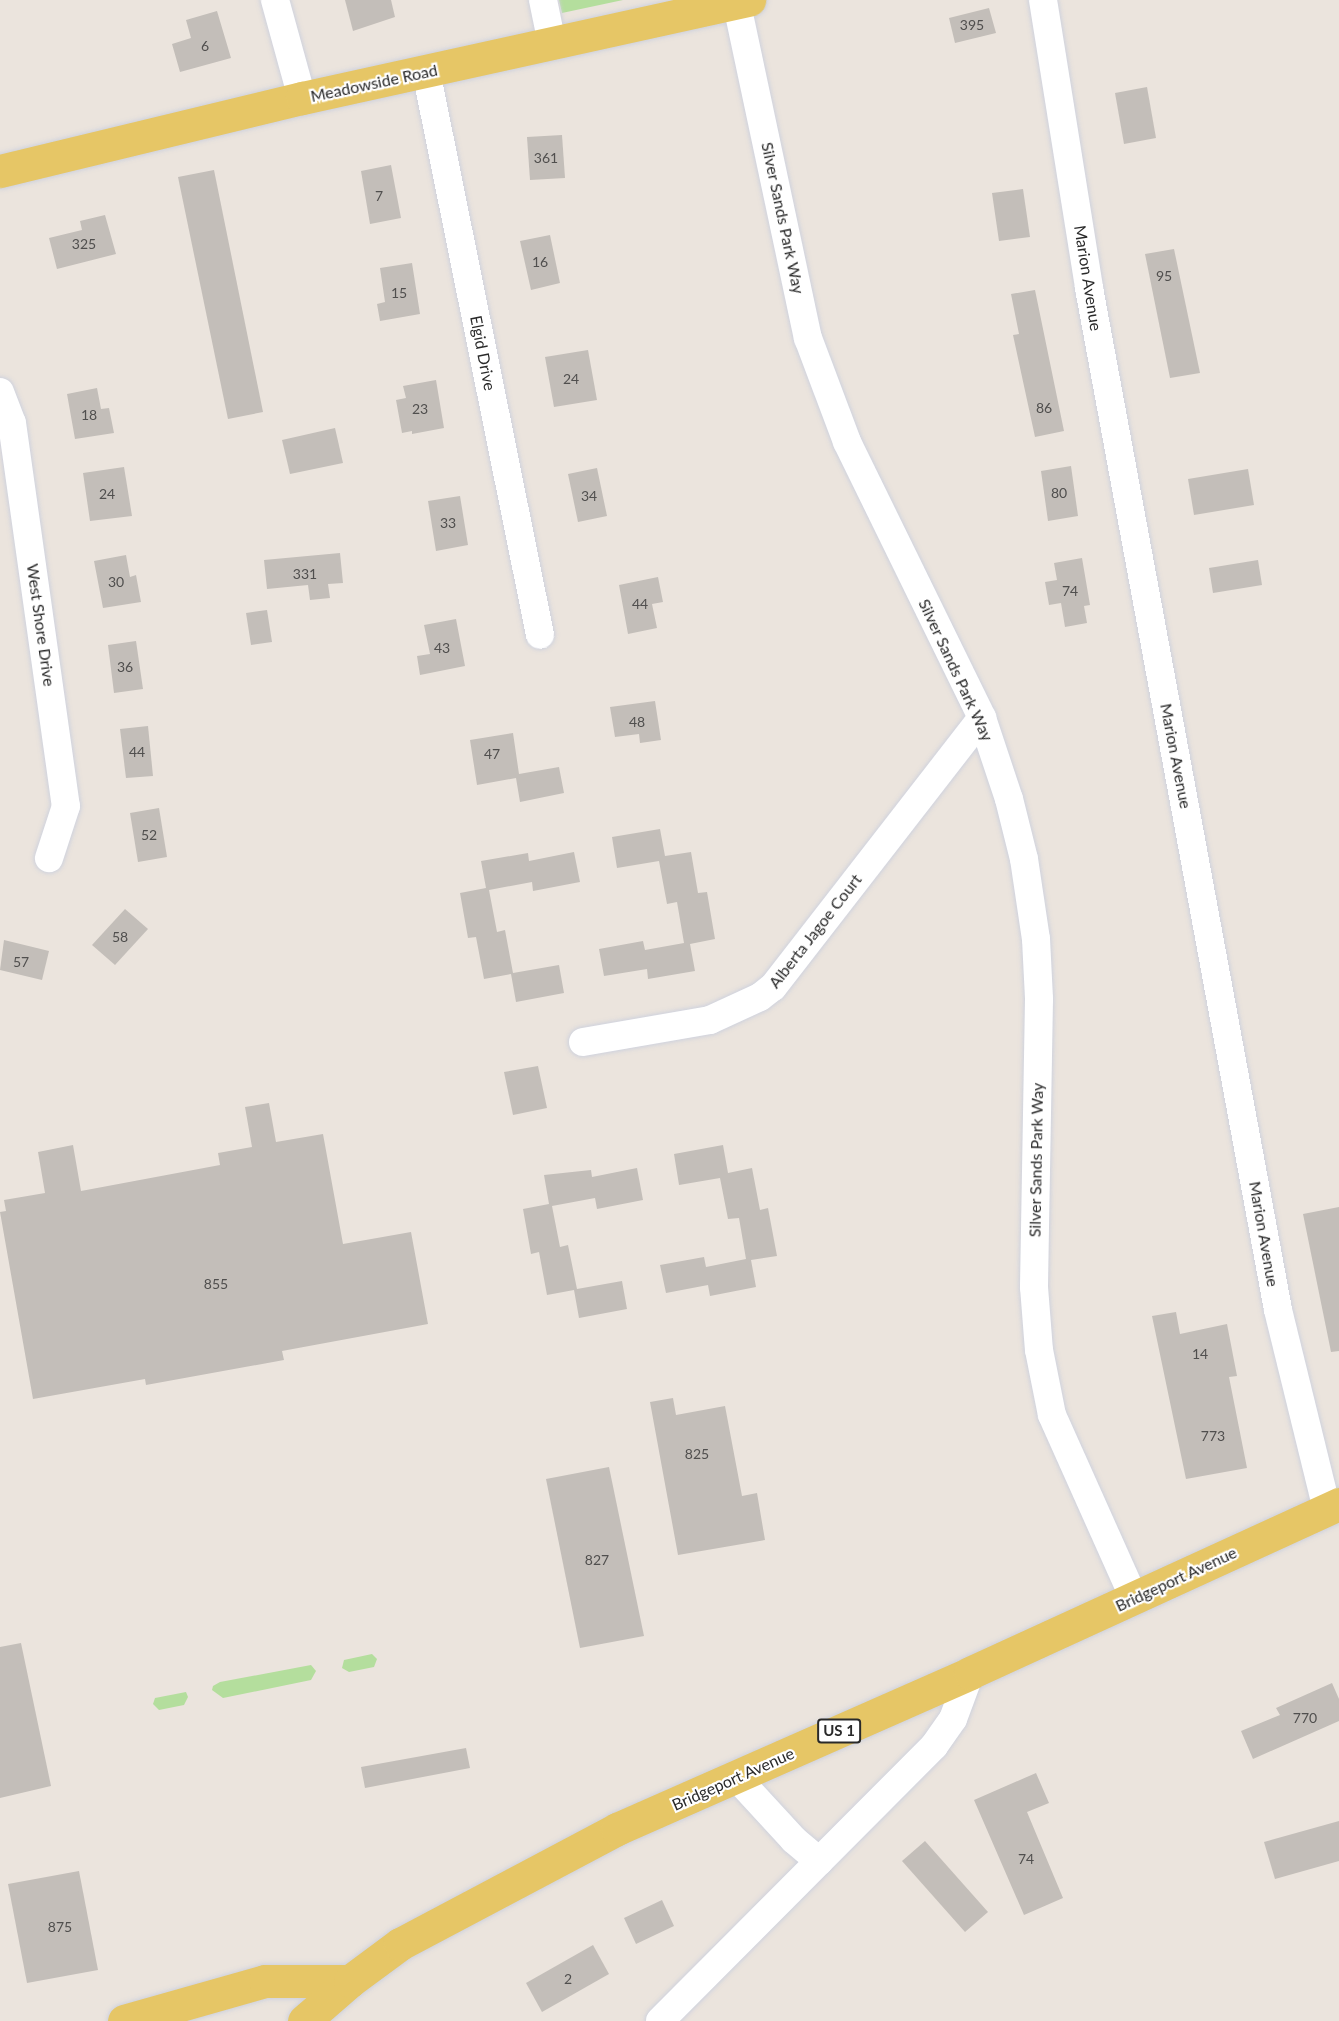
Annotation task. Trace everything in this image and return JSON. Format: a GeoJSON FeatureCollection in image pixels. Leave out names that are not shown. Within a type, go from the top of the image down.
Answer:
{"type":"FeatureCollection","features":[{"type":"Feature","properties":{"kind":"main road","name":"Meadowside Road"},"geometry":{"type":"LineString","coordinates":[[0,171],[302,98],[740,1]]}},
{"type":"Feature","properties":{"kind":"main road","name":"Bridgeport Avenue"},"geometry":{"type":"LineString","coordinates":[[350,1981],[400,1944],[617,1829],[737,1778],[970,1673],[1333,1506]]}},
{"type":"Feature","properties":{"kind":"main road"},"geometry":{"type":"LineString","coordinates":[[124,2021],[264,1980],[350,1981]]}},
{"type":"Feature","properties":{"kind":"main road","name":"US 1"},"geometry":{"type":"LineString","coordinates":[[304,2021],[350,1981]]}},
{"type":"Feature","properties":{"kind":"street"},"geometry":{"type":"LineString","coordinates":[[275,0],[302,98]]}},
{"type":"Feature","properties":{"kind":"street"},"geometry":{"type":"LineString","coordinates":[[543,0],[552,44]]}},
{"type":"Feature","properties":{"kind":"street","name":"Marion Avenue"},"geometry":{"type":"LineString","coordinates":[[1043,0],[1089,288],[1278,1310],[1333,1506]]}},
{"type":"Feature","properties":{"kind":"street","name":"Silver Sands Park Way"},"geometry":{"type":"LineString","coordinates":[[740,1],[812,349],[847,442],[982,718],[1009,799],[1021,849],[1036,939],[1039,999],[1034,1287],[1038,1350],[1052,1415],[1134,1598]]}},
{"type":"Feature","properties":{"kind":"street","name":"Elgid Drive"},"geometry":{"type":"LineString","coordinates":[[426,71],[540,635]]}},
{"type":"Feature","properties":{"kind":"street","name":"West Shore Drive"},"geometry":{"type":"LineString","coordinates":[[0,392],[12,423],[66,806],[49,858]]}},
{"type":"Feature","properties":{"kind":"street","name":"Alberta Jagoe Court"},"geometry":{"type":"LineString","coordinates":[[583,1042],[710,1020],[744,1006],[766,992],[982,718]]}},
{"type":"Feature","properties":{"kind":"street"},"geometry":{"type":"LineString","coordinates":[[660,2021],[934,1746],[952,1719],[970,1673]]}},
{"type":"Feature","properties":{"kind":"street"},"geometry":{"type":"LineString","coordinates":[[737,1778],[795,1840],[819,1861]]}},
{"type":"Feature","properties":{"kind":"green space"},"geometry":{"type":"Polygon","coordinates":[[[559,0],[623,0],[562,13],[559,0]]]}},
{"type":"Feature","properties":{"kind":"green space"},"geometry":{"type":"Polygon","coordinates":[[[372,1654],[377,1659],[374,1667],[349,1672],[342,1668],[344,1660],[372,1654]]]}},
{"type":"Feature","properties":{"kind":"green space"},"geometry":{"type":"Polygon","coordinates":[[[311,1665],[316,1671],[311,1680],[223,1698],[212,1690],[213,1686],[220,1682],[311,1665]]]}},
{"type":"Feature","properties":{"kind":"green space"},"geometry":{"type":"Polygon","coordinates":[[[186,1692],[188,1697],[184,1705],[159,1710],[153,1704],[155,1698],[186,1692]]]}},
{"type":"Feature","properties":{"kind":"building"},"geometry":{"type":"Polygon","coordinates":[[[345,0],[391,0],[395,17],[353,31],[345,0]]]}},
{"type":"Feature","properties":{"kind":"building"},"geometry":{"type":"Polygon","coordinates":[[[989,8],[996,33],[955,43],[949,18],[989,8]]]}},
{"type":"Feature","properties":{"kind":"building"},"geometry":{"type":"Polygon","coordinates":[[[217,11],[231,58],[180,72],[172,44],[191,38],[186,20],[217,11]]]}},
{"type":"Feature","properties":{"kind":"building"},"geometry":{"type":"Polygon","coordinates":[[[1147,87],[1156,138],[1124,144],[1115,93],[1147,87]]]}},
{"type":"Feature","properties":{"kind":"building"},"geometry":{"type":"Polygon","coordinates":[[[562,135],[565,178],[530,180],[527,137],[562,135]]]}},
{"type":"Feature","properties":{"kind":"building"},"geometry":{"type":"Polygon","coordinates":[[[391,165],[401,218],[370,224],[361,171],[391,165]]]}},
{"type":"Feature","properties":{"kind":"building"},"geometry":{"type":"Polygon","coordinates":[[[214,170],[263,412],[228,419],[178,177],[214,170]]]}},
{"type":"Feature","properties":{"kind":"building"},"geometry":{"type":"Polygon","coordinates":[[[1023,189],[1030,237],[999,241],[992,193],[1023,189]]]}},
{"type":"Feature","properties":{"kind":"building"},"geometry":{"type":"Polygon","coordinates":[[[105,215],[116,254],[57,269],[49,238],[82,230],[80,221],[105,215]]]}},
{"type":"Feature","properties":{"kind":"building"},"geometry":{"type":"Polygon","coordinates":[[[550,235],[560,283],[531,290],[520,241],[550,235]]]}},
{"type":"Feature","properties":{"kind":"building"},"geometry":{"type":"Polygon","coordinates":[[[1174,249],[1200,373],[1170,378],[1145,254],[1174,249]]]}},
{"type":"Feature","properties":{"kind":"building"},"geometry":{"type":"Polygon","coordinates":[[[412,263],[420,314],[380,321],[377,304],[385,302],[380,268],[412,263]]]}},
{"type":"Feature","properties":{"kind":"building"},"geometry":{"type":"Polygon","coordinates":[[[1035,290],[1064,431],[1035,437],[1013,335],[1019,334],[1011,294],[1035,290]]]}},
{"type":"Feature","properties":{"kind":"building"},"geometry":{"type":"Polygon","coordinates":[[[588,350],[597,400],[554,407],[545,357],[588,350]]]}},
{"type":"Feature","properties":{"kind":"building"},"geometry":{"type":"Polygon","coordinates":[[[436,380],[444,428],[412,434],[412,431],[402,433],[396,400],[406,398],[403,386],[436,380]]]}},
{"type":"Feature","properties":{"kind":"building"},"geometry":{"type":"Polygon","coordinates":[[[97,388],[101,409],[109,408],[114,433],[75,439],[67,394],[97,388]]]}},
{"type":"Feature","properties":{"kind":"building"},"geometry":{"type":"Polygon","coordinates":[[[335,428],[343,463],[290,474],[282,440],[335,428]]]}},
{"type":"Feature","properties":{"kind":"building"},"geometry":{"type":"Polygon","coordinates":[[[1071,466],[1078,516],[1048,521],[1041,471],[1071,466]]]}},
{"type":"Feature","properties":{"kind":"building"},"geometry":{"type":"Polygon","coordinates":[[[124,467],[132,516],[90,521],[83,473],[124,467]]]}},
{"type":"Feature","properties":{"kind":"building"},"geometry":{"type":"Polygon","coordinates":[[[597,468],[607,516],[578,522],[568,474],[597,468]]]}},
{"type":"Feature","properties":{"kind":"building"},"geometry":{"type":"Polygon","coordinates":[[[1248,469],[1254,505],[1194,515],[1188,479],[1248,469]]]}},
{"type":"Feature","properties":{"kind":"building"},"geometry":{"type":"Polygon","coordinates":[[[460,496],[468,545],[436,551],[428,501],[460,496]]]}},
{"type":"Feature","properties":{"kind":"building"},"geometry":{"type":"Polygon","coordinates":[[[340,553],[343,583],[328,584],[330,598],[310,600],[308,585],[267,589],[264,560],[340,553]]]}},
{"type":"Feature","properties":{"kind":"building"},"geometry":{"type":"Polygon","coordinates":[[[126,555],[130,577],[136,575],[141,602],[103,608],[94,561],[126,555]]]}},
{"type":"Feature","properties":{"kind":"building"},"geometry":{"type":"Polygon","coordinates":[[[1082,558],[1090,605],[1084,606],[1087,623],[1065,627],[1061,603],[1049,605],[1045,582],[1057,580],[1054,563],[1082,558]]]}},
{"type":"Feature","properties":{"kind":"building"},"geometry":{"type":"Polygon","coordinates":[[[1258,560],[1262,585],[1213,593],[1209,568],[1258,560]]]}},
{"type":"Feature","properties":{"kind":"building"},"geometry":{"type":"Polygon","coordinates":[[[658,577],[663,602],[652,604],[657,628],[628,634],[619,585],[658,577]]]}},
{"type":"Feature","properties":{"kind":"building"},"geometry":{"type":"Polygon","coordinates":[[[267,610],[272,642],[251,645],[246,613],[267,610]]]}},
{"type":"Feature","properties":{"kind":"building"},"geometry":{"type":"Polygon","coordinates":[[[456,619],[465,666],[420,675],[417,656],[430,654],[424,625],[456,619]]]}},
{"type":"Feature","properties":{"kind":"building"},"geometry":{"type":"Polygon","coordinates":[[[136,641],[143,689],[114,693],[108,645],[136,641]]]}},
{"type":"Feature","properties":{"kind":"building"},"geometry":{"type":"Polygon","coordinates":[[[655,701],[661,740],[640,743],[639,734],[615,737],[610,707],[655,701]]]}},
{"type":"Feature","properties":{"kind":"building"},"geometry":{"type":"Polygon","coordinates":[[[148,726],[153,776],[126,778],[120,729],[148,726]]]}},
{"type":"Feature","properties":{"kind":"building"},"geometry":{"type":"Polygon","coordinates":[[[513,733],[519,774],[559,767],[564,793],[520,802],[516,778],[477,785],[470,740],[513,733]]]}},
{"type":"Feature","properties":{"kind":"building"},"geometry":{"type":"Polygon","coordinates":[[[159,808],[167,857],[138,862],[130,813],[159,808]]]}},
{"type":"Feature","properties":{"kind":"building"},"geometry":{"type":"Polygon","coordinates":[[[660,829],[665,856],[691,852],[698,893],[707,892],[715,939],[690,944],[695,971],[648,979],[647,969],[604,976],[599,949],[643,941],[645,950],[684,943],[677,902],[667,904],[659,861],[617,868],[612,837],[660,829]]]}},
{"type":"Feature","properties":{"kind":"building"},"geometry":{"type":"Polygon","coordinates":[[[574,852],[580,882],[533,891],[532,882],[489,890],[497,932],[505,930],[513,973],[559,965],[564,993],[516,1002],[511,974],[484,979],[476,937],[468,938],[460,893],[486,888],[481,861],[528,853],[529,861],[574,852]]]}},
{"type":"Feature","properties":{"kind":"building"},"geometry":{"type":"Polygon","coordinates":[[[125,909],[148,929],[115,965],[92,945],[125,909]]]}},
{"type":"Feature","properties":{"kind":"building"},"geometry":{"type":"Polygon","coordinates":[[[4,940],[49,951],[42,980],[0,970],[4,940]]]}},
{"type":"Feature","properties":{"kind":"building"},"geometry":{"type":"Polygon","coordinates":[[[538,1066],[547,1108],[513,1115],[504,1072],[538,1066]]]}},
{"type":"Feature","properties":{"kind":"building"},"geometry":{"type":"Polygon","coordinates":[[[269,1103],[276,1142],[323,1134],[343,1244],[411,1232],[428,1324],[282,1351],[284,1360],[146,1385],[145,1379],[33,1399],[0,1212],[6,1211],[4,1200],[45,1193],[38,1152],[73,1145],[81,1191],[220,1165],[218,1153],[252,1147],[245,1107],[269,1103]]]}},
{"type":"Feature","properties":{"kind":"building"},"geometry":{"type":"Polygon","coordinates":[[[723,1145],[728,1173],[752,1168],[760,1210],[768,1208],[777,1256],[751,1260],[756,1287],[710,1296],[708,1285],[666,1293],[660,1265],[704,1257],[706,1267],[746,1259],[739,1218],[728,1219],[720,1178],[679,1185],[674,1154],[723,1145]]]}},
{"type":"Feature","properties":{"kind":"building"},"geometry":{"type":"Polygon","coordinates":[[[637,1168],[643,1200],[597,1209],[595,1198],[552,1206],[560,1247],[568,1245],[577,1289],[622,1281],[627,1309],[579,1318],[574,1290],[547,1295],[539,1252],[531,1254],[523,1209],[549,1204],[544,1175],[591,1170],[592,1177],[637,1168]]]}},
{"type":"Feature","properties":{"kind":"building"},"geometry":{"type":"Polygon","coordinates":[[[1339,1207],[1339,1351],[1331,1352],[1303,1214],[1339,1207]]]}},
{"type":"Feature","properties":{"kind":"building"},"geometry":{"type":"Polygon","coordinates":[[[1176,1312],[1180,1334],[1227,1324],[1237,1376],[1229,1377],[1247,1468],[1186,1479],[1152,1316],[1176,1312]]]}},
{"type":"Feature","properties":{"kind":"building"},"geometry":{"type":"Polygon","coordinates":[[[673,1398],[676,1415],[725,1406],[742,1496],[757,1493],[765,1540],[678,1555],[650,1402],[673,1398]]]}},
{"type":"Feature","properties":{"kind":"building"},"geometry":{"type":"Polygon","coordinates":[[[609,1467],[644,1636],[580,1648],[546,1479],[609,1467]]]}},
{"type":"Feature","properties":{"kind":"building"},"geometry":{"type":"Polygon","coordinates":[[[21,1643],[51,1786],[0,1798],[0,1647],[21,1643]]]}},
{"type":"Feature","properties":{"kind":"building"},"geometry":{"type":"Polygon","coordinates":[[[1332,1683],[1339,1699],[1339,1721],[1253,1759],[1241,1731],[1280,1715],[1276,1708],[1332,1683]]]}},
{"type":"Feature","properties":{"kind":"building"},"geometry":{"type":"Polygon","coordinates":[[[466,1748],[470,1768],[365,1788],[361,1767],[466,1748]]]}},
{"type":"Feature","properties":{"kind":"building"},"geometry":{"type":"Polygon","coordinates":[[[1036,1773],[1049,1803],[1027,1812],[1063,1898],[1024,1915],[974,1800],[1036,1773]]]}},
{"type":"Feature","properties":{"kind":"building"},"geometry":{"type":"Polygon","coordinates":[[[1339,1821],[1339,1861],[1275,1879],[1264,1842],[1339,1821]]]}},
{"type":"Feature","properties":{"kind":"building"},"geometry":{"type":"Polygon","coordinates":[[[925,1841],[988,1912],[965,1932],[902,1861],[925,1841]]]}},
{"type":"Feature","properties":{"kind":"building"},"geometry":{"type":"Polygon","coordinates":[[[79,1871],[98,1970],[27,1983],[8,1884],[79,1871]]]}},
{"type":"Feature","properties":{"kind":"building"},"geometry":{"type":"Polygon","coordinates":[[[662,1900],[674,1926],[636,1944],[624,1918],[662,1900]]]}},
{"type":"Feature","properties":{"kind":"building"},"geometry":{"type":"Polygon","coordinates":[[[593,1945],[609,1974],[542,2012],[526,1983],[593,1945]]]}}]}
